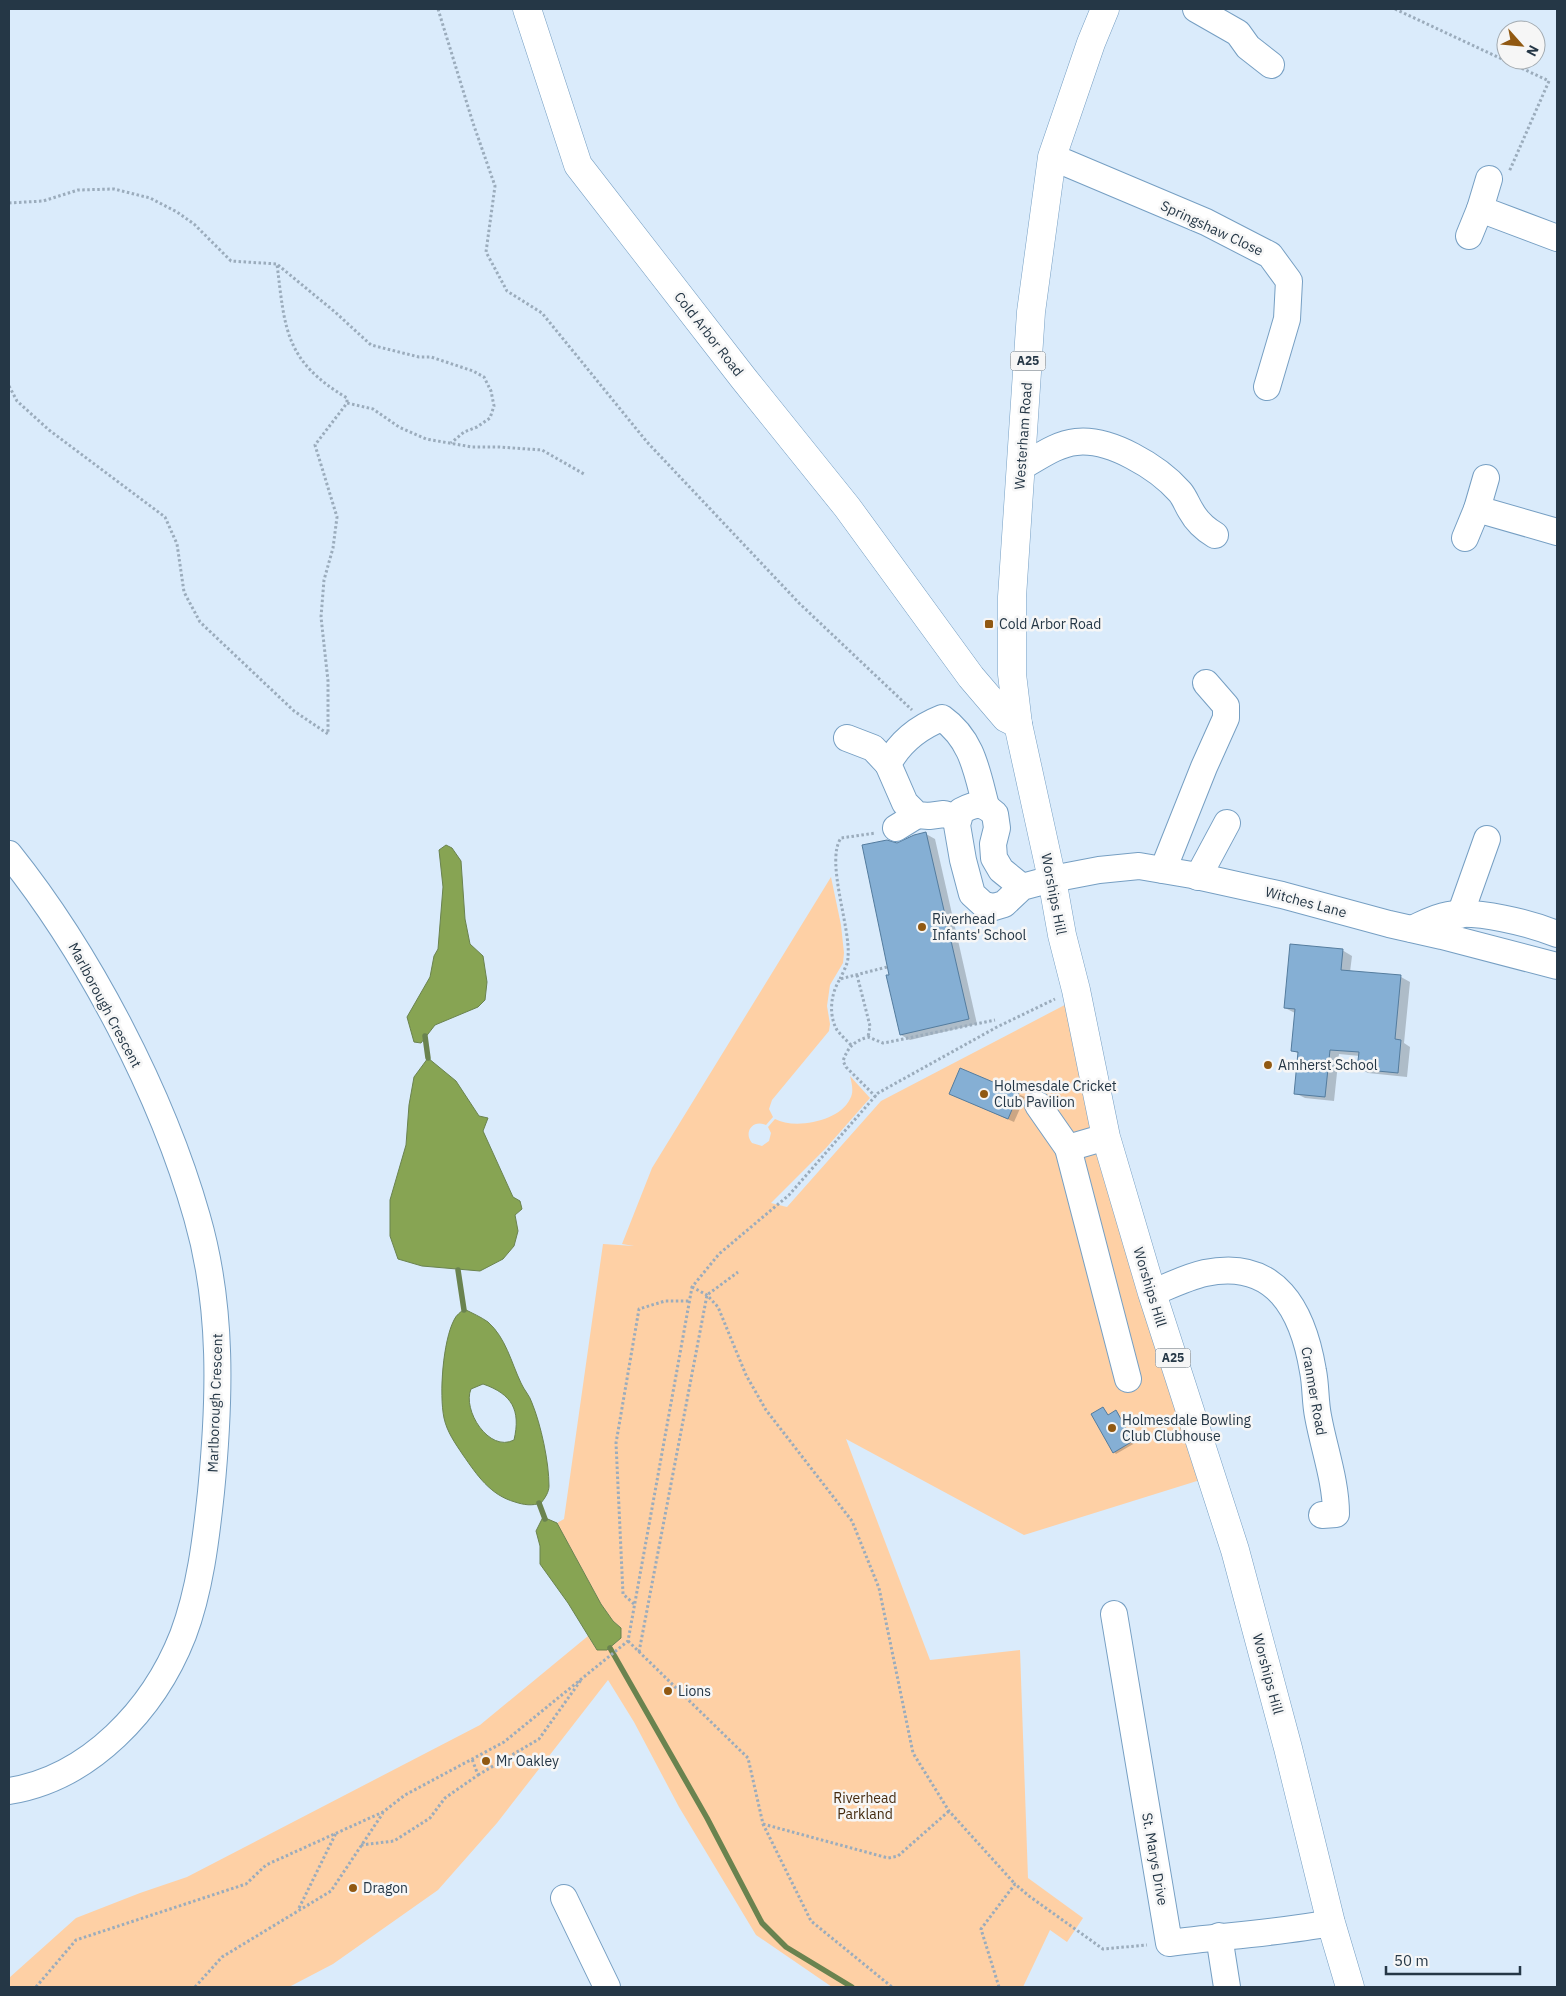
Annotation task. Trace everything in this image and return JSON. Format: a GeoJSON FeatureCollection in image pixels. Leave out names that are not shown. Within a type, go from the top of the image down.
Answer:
{"type":"FeatureCollection","features":[{"type":"Feature","properties":{"kind":"main road","name":"Cold Arbor Road"},"geometry":{"type":"LineString","coordinates":[[527,9],[578,165],[744,379],[847,507],[971,676],[1006,718],[1018,724]]}},
{"type":"Feature","properties":{"kind":"main road","name":"Westerham Road"},"geometry":{"type":"LineString","coordinates":[[1018,724],[1012,674],[1012,597],[1031,312],[1052,157],[1105,9]]}},
{"type":"Feature","properties":{"kind":"main road","name":"Worships Hill"},"geometry":{"type":"LineString","coordinates":[[1018,724],[1106,1137],[1152,1293],[1235,1550],[1288,1748],[1331,1923],[1350,1987]]}},
{"type":"Feature","properties":{"kind":"street"},"geometry":{"type":"LineString","coordinates":[[1196,9],[1232,28],[1248,47],[1271,65]]}},
{"type":"Feature","properties":{"kind":"street","name":"Springshaw Close"},"geometry":{"type":"LineString","coordinates":[[1052,157],[1206,222],[1270,255],[1289,281],[1287,319],[1267,387]]}},
{"type":"Feature","properties":{"kind":"street"},"geometry":{"type":"LineString","coordinates":[[1469,236],[1489,179]]}},
{"type":"Feature","properties":{"kind":"street"},"geometry":{"type":"LineString","coordinates":[[1480,209],[1557,238]]}},
{"type":"Feature","properties":{"kind":"street"},"geometry":{"type":"LineString","coordinates":[[1021,467],[1060,446],[1077,442],[1091,443],[1120,450],[1151,467],[1167,479],[1181,493],[1198,522],[1215,535]]}},
{"type":"Feature","properties":{"kind":"street"},"geometry":{"type":"LineString","coordinates":[[1465,538],[1477,509],[1486,478]]}},
{"type":"Feature","properties":{"kind":"street"},"geometry":{"type":"LineString","coordinates":[[1477,509],[1557,532]]}},
{"type":"Feature","properties":{"kind":"street"},"geometry":{"type":"LineString","coordinates":[[1163,870],[1204,767],[1226,718],[1226,706],[1206,683]]}},
{"type":"Feature","properties":{"kind":"street"},"geometry":{"type":"LineString","coordinates":[[888,764],[895,751],[911,736],[927,724],[942,718],[952,725],[964,739],[974,759],[986,806],[995,814],[997,828],[993,844],[994,858],[1001,870],[1022,887],[1004,904],[994,907],[984,905],[972,894],[963,860],[957,825],[961,811],[973,805],[986,806]]}},
{"type":"Feature","properties":{"kind":"street"},"geometry":{"type":"LineString","coordinates":[[847,738],[873,748],[888,764],[905,803],[906,821],[944,814],[958,818]]}},
{"type":"Feature","properties":{"kind":"street"},"geometry":{"type":"LineString","coordinates":[[1198,877],[1227,823]]}},
{"type":"Feature","properties":{"kind":"street"},"geometry":{"type":"LineString","coordinates":[[1460,915],[1487,839]]}},
{"type":"Feature","properties":{"kind":"street","name":"Marlborough Crescent"},"geometry":{"type":"LineString","coordinates":[[9,854],[48,905],[75,947],[124,1036],[165,1127],[198,1219],[214,1296],[218,1363],[215,1442],[206,1540],[193,1601],[183,1635],[169,1664],[153,1692],[129,1722],[104,1747],[71,1768],[23,1789],[9,1791]]}},
{"type":"Feature","properties":{"kind":"street","name":"Witches Lane"},"geometry":{"type":"LineString","coordinates":[[1022,887],[1052,878],[1099,870],[1139,866],[1282,895],[1557,966]]}},
{"type":"Feature","properties":{"kind":"street"},"geometry":{"type":"LineString","coordinates":[[1412,929],[1448,915],[1460,915],[1504,919],[1542,928],[1557,934]]}},
{"type":"Feature","properties":{"kind":"street"},"geometry":{"type":"LineString","coordinates":[[1038,1105],[1068,1148],[1128,1379]]}},
{"type":"Feature","properties":{"kind":"street"},"geometry":{"type":"LineString","coordinates":[[1068,1148],[1106,1137]]}},
{"type":"Feature","properties":{"kind":"street","name":"Cranmer Road"},"geometry":{"type":"LineString","coordinates":[[1152,1293],[1206,1273],[1234,1272],[1259,1276],[1283,1294],[1301,1322],[1313,1370],[1318,1416],[1336,1496],[1336,1511]]}},
{"type":"Feature","properties":{"kind":"street","name":"St. Marys Drive"},"geometry":{"type":"LineString","coordinates":[[1114,1614],[1169,1943]]}},
{"type":"Feature","properties":{"kind":"street"},"geometry":{"type":"LineString","coordinates":[[564,1898],[607,1987]]}},
{"type":"Feature","properties":{"kind":"street"},"geometry":{"type":"LineString","coordinates":[[1169,1943],[1219,1936],[1289,1930],[1331,1923]]}},
{"type":"Feature","properties":{"kind":"street"},"geometry":{"type":"LineString","coordinates":[[1219,1936],[1227,1987]]}},
{"type":"Feature","properties":{"kind":"path"},"geometry":{"type":"LineString","coordinates":[[438,9],[473,123],[495,186],[486,252],[507,291],[542,313],[647,442],[799,603],[927,724]]}},
{"type":"Feature","properties":{"kind":"path"},"geometry":{"type":"LineString","coordinates":[[1395,9],[1549,81],[1508,175],[1489,179]]}},
{"type":"Feature","properties":{"kind":"path"},"geometry":{"type":"LineString","coordinates":[[9,203],[43,201],[78,190],[114,189],[150,198],[177,212],[194,224],[231,261],[277,264],[371,344],[419,357],[431,357],[473,371],[484,377],[494,406],[490,418],[477,427],[464,432],[450,444]]}},
{"type":"Feature","properties":{"kind":"path"},"geometry":{"type":"LineString","coordinates":[[9,386],[17,401],[49,430],[165,517],[177,544],[184,592],[200,622],[294,711],[328,734],[328,681],[321,617],[324,580],[333,548],[337,517],[315,445],[347,403],[347,398],[325,384],[298,357],[292,346],[283,315],[277,264]]}},
{"type":"Feature","properties":{"kind":"path"},"geometry":{"type":"LineString","coordinates":[[347,403],[373,409],[399,426],[426,439],[472,447],[542,450],[584,474]]}},
{"type":"Feature","properties":{"kind":"path"},"geometry":{"type":"LineString","coordinates":[[851,1045],[838,1030],[833,1018],[833,992],[848,957],[836,864],[838,843],[841,838],[878,833],[906,821]]}},
{"type":"Feature","properties":{"kind":"path"},"geometry":{"type":"LineString","coordinates":[[840,979],[887,967]]}},
{"type":"Feature","properties":{"kind":"path"},"geometry":{"type":"LineString","coordinates":[[857,975],[870,1026],[868,1038]]}},
{"type":"Feature","properties":{"kind":"path"},"geometry":{"type":"LineString","coordinates":[[36,1987],[76,1940],[246,1884],[266,1865],[383,1812],[405,1794],[504,1742],[628,1641],[692,1287],[718,1254],[789,1195],[878,1093],[975,1039],[1076,990]]}},
{"type":"Feature","properties":{"kind":"path"},"geometry":{"type":"LineString","coordinates":[[876,1096],[846,1066],[844,1060],[851,1045],[861,1039],[868,1038],[882,1043],[996,1020]]}},
{"type":"Feature","properties":{"kind":"path"},"geometry":{"type":"LineString","coordinates":[[639,1652],[707,1296],[738,1272]]}},
{"type":"Feature","properties":{"kind":"path"},"geometry":{"type":"LineString","coordinates":[[692,1287],[707,1296],[718,1307],[746,1375],[766,1410],[852,1521],[878,1588],[913,1752],[949,1811],[1015,1884],[1103,1949],[1169,1943]]}},
{"type":"Feature","properties":{"kind":"path"},"geometry":{"type":"LineString","coordinates":[[635,1605],[622,1594],[616,1443],[639,1309],[665,1301],[689,1301]]}},
{"type":"Feature","properties":{"kind":"path"},"geometry":{"type":"LineString","coordinates":[[628,1641],[748,1758],[763,1824],[811,1921],[892,1987]]}},
{"type":"Feature","properties":{"kind":"path"},"geometry":{"type":"LineString","coordinates":[[361,1845],[394,1841],[430,1818],[445,1798],[539,1739],[584,1676]]}},
{"type":"Feature","properties":{"kind":"path"},"geometry":{"type":"LineString","coordinates":[[472,1759],[478,1776]]}},
{"type":"Feature","properties":{"kind":"path"},"geometry":{"type":"LineString","coordinates":[[763,1824],[888,1858],[898,1856],[949,1811]]}},
{"type":"Feature","properties":{"kind":"path"},"geometry":{"type":"LineString","coordinates":[[194,1987],[222,1957],[330,1891],[383,1812]]}},
{"type":"Feature","properties":{"kind":"path"},"geometry":{"type":"LineString","coordinates":[[298,1910],[337,1833]]}},
{"type":"Feature","properties":{"kind":"path"},"geometry":{"type":"LineString","coordinates":[[1000,1987],[981,1929],[1015,1884]]}},
{"type":"Feature","properties":{"kind":"green space","name":"Riverhead Parkland"},"geometry":{"type":"Polygon","coordinates":[[[831,877],[841,925],[844,953],[843,963],[830,985],[827,1006],[830,1024],[829,1031],[772,1100],[769,1109],[773,1117],[766,1125],[753,1125],[749,1131],[749,1139],[752,1143],[762,1146],[769,1141],[771,1133],[768,1127],[775,1119],[794,1124],[805,1123],[827,1118],[837,1113],[845,1107],[852,1094],[850,1076],[870,1098],[826,1148],[771,1203],[787,1207],[881,1101],[1080,997],[1213,1476],[1024,1535],[846,1439],[930,1660],[1020,1650],[1028,1878],[1083,1918],[1067,1942],[1050,1930],[1023,1987],[832,1987],[756,1935],[679,1807],[634,1722],[608,1680],[497,1823],[438,1890],[333,1964],[289,1987],[9,1987],[9,1978],[76,1918],[187,1877],[480,1725],[588,1636],[597,1650],[607,1650],[621,1638],[621,1628],[613,1621],[601,1604],[557,1523],[564,1519],[603,1244],[634,1246],[622,1244],[652,1168],[831,877]]]}},
{"type":"Feature","properties":{"kind":"shaded area"},"geometry":{"type":"Polygon","coordinates":[[[446,845],[452,848],[461,861],[465,919],[470,944],[483,956],[487,982],[485,1000],[478,1007],[435,1025],[421,1043],[414,1042],[407,1017],[430,977],[434,956],[438,949],[443,887],[439,850],[446,845]]]}},
{"type":"Feature","properties":{"kind":"shaded area"},"geometry":{"type":"Polygon","coordinates":[[[428,1058],[456,1081],[479,1116],[488,1118],[483,1131],[513,1197],[520,1201],[522,1209],[515,1215],[518,1231],[514,1246],[503,1259],[480,1271],[422,1266],[398,1259],[390,1236],[390,1200],[406,1145],[409,1105],[414,1077],[428,1058]]]}},
{"type":"Feature","properties":{"kind":"shaded area"},"geometry":{"type":"Polygon","coordinates":[[[464,1309],[482,1318],[494,1328],[504,1343],[521,1383],[531,1400],[541,1433],[549,1476],[548,1490],[541,1503],[531,1505],[518,1503],[498,1495],[479,1477],[454,1442],[447,1428],[442,1396],[445,1354],[450,1329],[457,1315],[464,1309]],[[483,1384],[471,1389],[469,1398],[470,1408],[474,1418],[487,1435],[495,1440],[505,1442],[514,1440],[516,1420],[512,1404],[493,1388],[483,1384]]]}},
{"type":"Feature","properties":{"kind":"shaded area"},"geometry":{"type":"Polygon","coordinates":[[[543,1517],[557,1523],[601,1604],[613,1621],[621,1628],[621,1638],[607,1650],[597,1650],[568,1603],[540,1564],[540,1546],[536,1531],[543,1517]]]}},
{"type":"Feature","properties":{"kind":"building"},"geometry":{"type":"Polygon","coordinates":[[[926,832],[969,1019],[900,1035],[886,975],[889,975],[862,845],[887,840],[897,843],[926,832]]]}},
{"type":"Feature","properties":{"kind":"building","name":"Amherst School"},"geometry":{"type":"Polygon","coordinates":[[[1290,944],[1343,949],[1341,970],[1401,975],[1395,1039],[1401,1040],[1398,1073],[1357,1069],[1359,1052],[1330,1050],[1325,1097],[1294,1094],[1298,1052],[1291,1051],[1295,1009],[1284,1008],[1290,944]]]}},
{"type":"Feature","properties":{"kind":"building","name":"Holmesdale Cricket Club Pavilion"},"geometry":{"type":"Polygon","coordinates":[[[960,1068],[1019,1093],[1008,1119],[949,1094],[960,1068]]]}},
{"type":"Feature","properties":{"kind":"building","name":"Holmesdale Bowling Club Clubhouse"},"geometry":{"type":"Polygon","coordinates":[[[1103,1407],[1108,1415],[1116,1410],[1133,1441],[1113,1453],[1091,1414],[1103,1407]]]}},
{"type":"Feature","properties":{"kind":"waterway"},"geometry":{"type":"LineString","coordinates":[[425,1036],[428,1058]]}},
{"type":"Feature","properties":{"kind":"waterway"},"geometry":{"type":"LineString","coordinates":[[458,1270],[464,1310]]}},
{"type":"Feature","properties":{"kind":"waterway"},"geometry":{"type":"LineString","coordinates":[[539,1503],[545,1519]]}},
{"type":"Feature","properties":{"kind":"waterway"},"geometry":{"type":"LineString","coordinates":[[610,1648],[707,1818],[762,1923],[786,1947],[852,1987]]}},
{"type":"Feature","properties":{"kind":"place","name":"Cold Arbor Road"},"geometry":{"type":"Point","coordinates":[989,624]}},
{"type":"Feature","properties":{"kind":"place","name":"Riverhead Infants' School"},"geometry":{"type":"Point","coordinates":[922,927]}},
{"type":"Feature","properties":{"kind":"place","name":"Amherst School"},"geometry":{"type":"Point","coordinates":[1268,1065]}},
{"type":"Feature","properties":{"kind":"place","name":"Holmesdale Cricket Club Pavilion"},"geometry":{"type":"Point","coordinates":[984,1094]}},
{"type":"Feature","properties":{"kind":"place","name":"Holmesdale Bowling Club Clubhouse"},"geometry":{"type":"Point","coordinates":[1112,1428]}},
{"type":"Feature","properties":{"kind":"place","name":"Lions"},"geometry":{"type":"Point","coordinates":[668,1691]}},
{"type":"Feature","properties":{"kind":"place","name":"Mr Oakley"},"geometry":{"type":"Point","coordinates":[486,1761]}},
{"type":"Feature","properties":{"kind":"place","name":"Dragon"},"geometry":{"type":"Point","coordinates":[353,1888]}}]}
